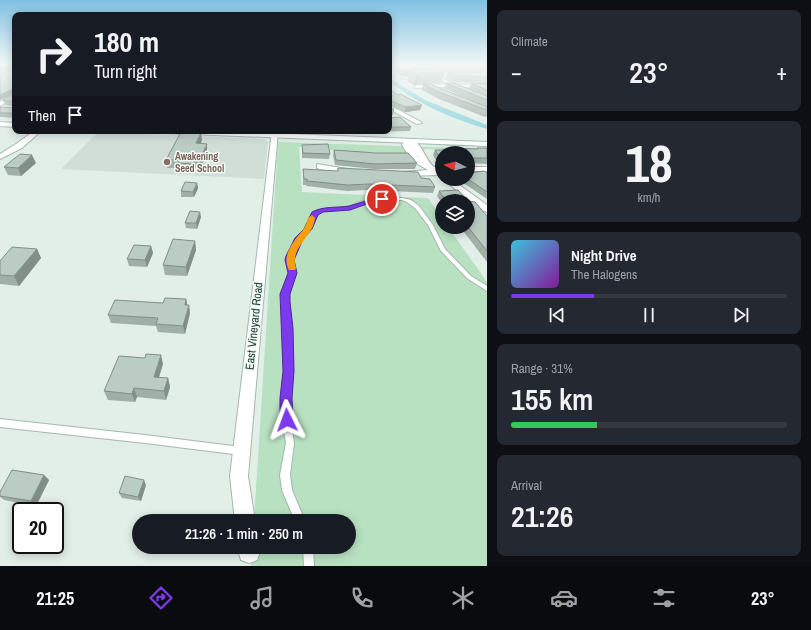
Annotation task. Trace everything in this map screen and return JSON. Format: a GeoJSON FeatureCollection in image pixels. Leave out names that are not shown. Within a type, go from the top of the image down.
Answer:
{"type":"FeatureCollection","features":[{"type":"Feature","properties":{"kind":"street"},"geometry":{"type":"LineString","coordinates":[[467,91],[485,99]]}},
{"type":"Feature","properties":{"kind":"street"},"geometry":{"type":"LineString","coordinates":[[0,104],[12,97]]}},
{"type":"Feature","properties":{"kind":"street"},"geometry":{"type":"LineString","coordinates":[[470,100],[485,99]]}},
{"type":"Feature","properties":{"kind":"street"},"geometry":{"type":"LineString","coordinates":[[0,108],[8,108]]}},
{"type":"Feature","properties":{"kind":"street"},"geometry":{"type":"LineString","coordinates":[[392,109],[420,123]]}},
{"type":"Feature","properties":{"kind":"street"},"geometry":{"type":"LineString","coordinates":[[395,119],[407,117]]}},
{"type":"Feature","properties":{"kind":"street"},"geometry":{"type":"LineString","coordinates":[[0,124],[12,125]]}},
{"type":"Feature","properties":{"kind":"street"},"geometry":{"type":"LineString","coordinates":[[0,157],[19,146],[34,134]]}},
{"type":"Feature","properties":{"kind":"street","name":"East Vineyard Road"},"geometry":{"type":"LineString","coordinates":[[244,514],[239,476],[241,451],[275,134]]}},
{"type":"Feature","properties":{"kind":"street"},"geometry":{"type":"LineString","coordinates":[[292,134],[487,144]]}},
{"type":"Feature","properties":{"kind":"street"},"geometry":{"type":"LineString","coordinates":[[409,141],[406,145],[415,155],[435,170]]}},
{"type":"Feature","properties":{"kind":"street"},"geometry":{"type":"LineString","coordinates":[[320,166],[332,170],[364,172]]}},
{"type":"Feature","properties":{"kind":"street"},"geometry":{"type":"LineString","coordinates":[[475,169],[487,169]]}},
{"type":"Feature","properties":{"kind":"street"},"geometry":{"type":"LineString","coordinates":[[395,174],[435,173]]}},
{"type":"Feature","properties":{"kind":"street"},"geometry":{"type":"LineString","coordinates":[[456,186],[487,209]]}},
{"type":"Feature","properties":{"kind":"lane"},"geometry":{"type":"LineString","coordinates":[[297,514],[287,490],[286,475],[290,443],[286,412],[289,371],[285,298],[293,273],[290,256],[299,238],[308,229],[315,213],[321,210],[350,208],[365,202],[382,199],[402,198],[417,207],[430,225],[439,244],[450,258],[469,277],[487,289]]}},
{"type":"Feature","properties":{"kind":"lane"},"geometry":{"type":"LineString","coordinates":[[0,423],[241,451]]}},
{"type":"Feature","properties":{"kind":"lane"},"geometry":{"type":"LineString","coordinates":[[308,554],[309,566]]}},
{"type":"Feature","properties":{"kind":"shaded area","name":"Awakening Seed School"},"geometry":{"type":"Polygon","coordinates":[[[96,134],[145,134],[263,139],[268,142],[264,179],[61,169],[96,134]]]}},
{"type":"Feature","properties":{"kind":"green space"},"geometry":{"type":"Polygon","coordinates":[[[278,142],[435,147],[435,149],[427,149],[399,154],[343,152],[330,150],[330,148],[299,147],[302,192],[428,198],[435,208],[435,234],[453,234],[487,282],[487,566],[251,566],[252,554],[356,554],[356,514],[254,514],[278,142]]]}},
{"type":"Feature","properties":{"kind":"green space"},"geometry":{"type":"Polygon","coordinates":[[[475,149],[487,149],[487,151],[475,151],[475,149]]]}},
{"type":"Feature","properties":{"kind":"building"},"geometry":{"type":"Polygon","coordinates":[[[0,91],[8,91],[0,95],[0,91]]]}},
{"type":"Feature","properties":{"kind":"building"},"geometry":{"type":"Polygon","coordinates":[[[392,91],[422,105],[406,107],[392,101],[392,91]]]}},
{"type":"Feature","properties":{"kind":"building"},"geometry":{"type":"Polygon","coordinates":[[[438,91],[448,91],[487,107],[487,110],[438,91]]]}},
{"type":"Feature","properties":{"kind":"building"},"geometry":{"type":"Polygon","coordinates":[[[466,91],[475,91],[487,96],[487,100],[466,91]]]}},
{"type":"Feature","properties":{"kind":"building"},"geometry":{"type":"Polygon","coordinates":[[[12,95],[12,102],[3,100],[12,95]]]}},
{"type":"Feature","properties":{"kind":"building"},"geometry":{"type":"Polygon","coordinates":[[[0,107],[12,108],[12,113],[0,113],[0,107]]]}},
{"type":"Feature","properties":{"kind":"building"},"geometry":{"type":"Polygon","coordinates":[[[400,117],[411,127],[392,127],[392,118],[400,117]]]}},
{"type":"Feature","properties":{"kind":"building"},"geometry":{"type":"Polygon","coordinates":[[[180,134],[200,134],[196,143],[207,144],[200,159],[195,158],[193,164],[178,163],[180,160],[166,160],[180,134]]]}},
{"type":"Feature","properties":{"kind":"building"},"geometry":{"type":"Polygon","coordinates":[[[328,144],[330,154],[303,153],[302,145],[328,144]]]}},
{"type":"Feature","properties":{"kind":"building"},"geometry":{"type":"Polygon","coordinates":[[[487,148],[487,158],[475,158],[475,149],[487,148]]]}},
{"type":"Feature","properties":{"kind":"building"},"geometry":{"type":"Polygon","coordinates":[[[334,150],[376,153],[408,153],[417,163],[375,164],[336,160],[334,150]]]}},
{"type":"Feature","properties":{"kind":"building"},"geometry":{"type":"Polygon","coordinates":[[[20,154],[32,155],[18,168],[4,167],[20,154]]]}},
{"type":"Feature","properties":{"kind":"building"},"geometry":{"type":"Polygon","coordinates":[[[338,168],[418,172],[421,178],[430,179],[435,187],[369,184],[348,185],[307,181],[307,179],[304,179],[303,169],[338,171],[338,168]]]}},
{"type":"Feature","properties":{"kind":"building"},"geometry":{"type":"Polygon","coordinates":[[[484,171],[487,173],[487,192],[475,184],[475,172],[484,171]]]}},
{"type":"Feature","properties":{"kind":"building"},"geometry":{"type":"Polygon","coordinates":[[[185,182],[197,183],[193,192],[181,191],[185,182]]]}},
{"type":"Feature","properties":{"kind":"building"},"geometry":{"type":"Polygon","coordinates":[[[458,190],[462,194],[441,194],[439,191],[458,190]]]}},
{"type":"Feature","properties":{"kind":"building"},"geometry":{"type":"Polygon","coordinates":[[[475,202],[487,216],[487,251],[474,234],[475,234],[475,202]]]}},
{"type":"Feature","properties":{"kind":"building"},"geometry":{"type":"Polygon","coordinates":[[[190,211],[200,212],[196,223],[185,223],[190,211]]]}},
{"type":"Feature","properties":{"kind":"building"},"geometry":{"type":"Polygon","coordinates":[[[173,239],[195,241],[186,267],[163,265],[173,239]]]}},
{"type":"Feature","properties":{"kind":"building"},"geometry":{"type":"Polygon","coordinates":[[[134,245],[151,246],[145,260],[127,259],[134,245]]]}},
{"type":"Feature","properties":{"kind":"building"},"geometry":{"type":"Polygon","coordinates":[[[12,247],[37,249],[14,276],[0,275],[0,261],[12,247]]]}},
{"type":"Feature","properties":{"kind":"building"},"geometry":{"type":"Polygon","coordinates":[[[165,298],[186,299],[185,305],[189,305],[183,326],[156,324],[158,318],[108,315],[115,300],[163,303],[165,298]]]}},
{"type":"Feature","properties":{"kind":"building"},"geometry":{"type":"Polygon","coordinates":[[[146,354],[161,355],[154,377],[168,378],[164,391],[134,388],[132,394],[104,391],[119,356],[145,358],[146,354]]]}},
{"type":"Feature","properties":{"kind":"building"},"geometry":{"type":"Polygon","coordinates":[[[12,470],[44,475],[31,501],[0,496],[0,492],[12,470]]]}},
{"type":"Feature","properties":{"kind":"building"},"geometry":{"type":"Polygon","coordinates":[[[125,476],[144,480],[138,497],[119,493],[125,476]]]}},
{"type":"Feature","properties":{"kind":"waterway"},"geometry":{"type":"LineString","coordinates":[[406,91],[423,101],[487,127]]}},
{"type":"Feature","properties":{"kind":"slow traffic"},"geometry":{"type":"LineString","coordinates":[[292,268],[290,256],[299,238],[308,229],[312,218]]}},
{"type":"Feature","properties":{"kind":"place","name":"Awakening Seed School"},"geometry":{"type":"Point","coordinates":[167,162]}},
{"type":"Feature","properties":{"kind":"route"},"geometry":{"type":"LineString","coordinates":[[287,420],[286,398],[289,371],[287,339],[288,328],[285,294],[292,279],[293,273],[290,256],[299,238],[308,229],[311,218],[315,213],[321,210],[350,208],[365,202],[382,199]]}}]}
